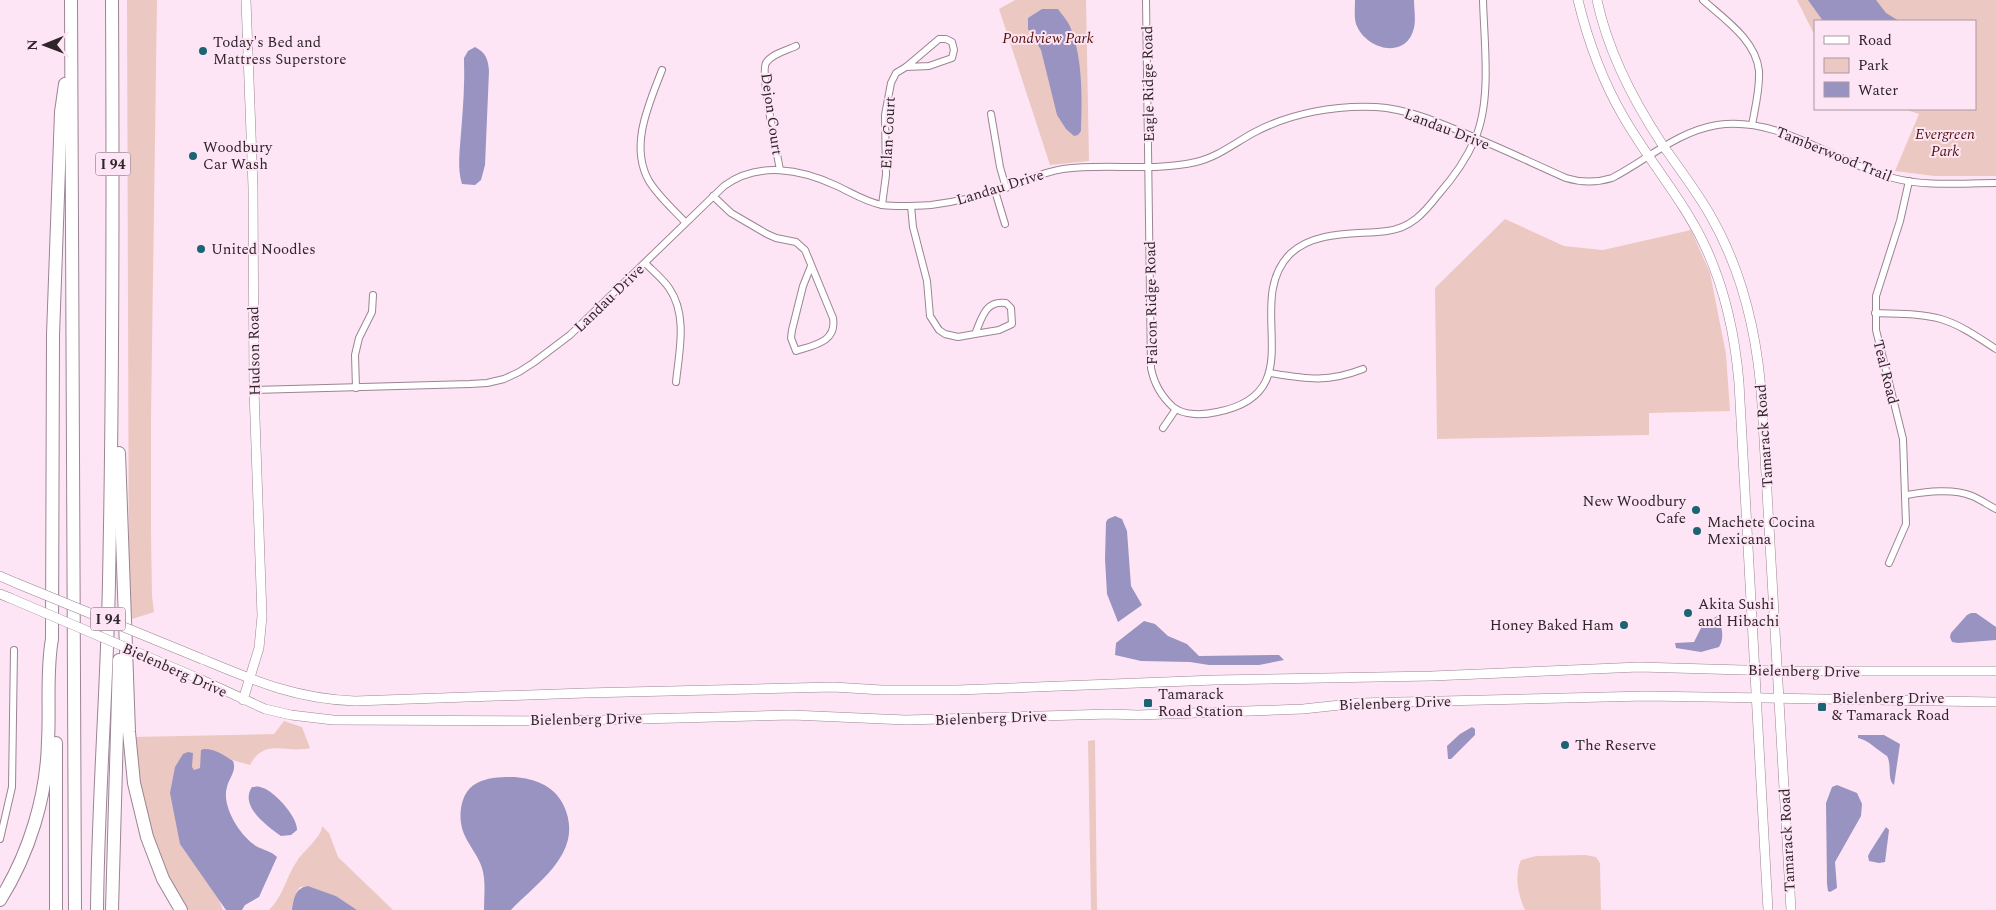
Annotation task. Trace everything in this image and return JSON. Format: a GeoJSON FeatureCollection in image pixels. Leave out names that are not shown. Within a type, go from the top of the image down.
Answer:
{"type":"FeatureCollection","features":[{"type":"Feature","properties":{"kind":"highway","name":"I 94"},"geometry":{"type":"LineString","coordinates":[[71,0],[75,910]]}},
{"type":"Feature","properties":{"kind":"highway","name":"I 94"},"geometry":{"type":"LineString","coordinates":[[98,910],[98,852],[109,583],[112,328],[112,0]]}},
{"type":"Feature","properties":{"kind":"highway"},"geometry":{"type":"LineString","coordinates":[[0,900],[22,857],[36,817],[43,785],[48,743],[49,656],[52,639],[52,448],[56,259],[61,112],[71,37]]}},
{"type":"Feature","properties":{"kind":"highway"},"geometry":{"type":"LineString","coordinates":[[112,328],[129,732],[134,783],[147,837],[163,879],[180,910]]}},
{"type":"Feature","properties":{"kind":"highway"},"geometry":{"type":"LineString","coordinates":[[112,910],[122,530]]}},
{"type":"Feature","properties":{"kind":"highway"},"geometry":{"type":"LineString","coordinates":[[52,639],[55,654],[56,910]]}},
{"type":"Feature","properties":{"kind":"street","name":"Hudson Road"},"geometry":{"type":"LineString","coordinates":[[243,700],[260,640],[262,607],[254,390],[253,187],[246,0]]}},
{"type":"Feature","properties":{"kind":"street","name":"Eagle Ridge Road"},"geometry":{"type":"LineString","coordinates":[[1146,0],[1149,167]]}},
{"type":"Feature","properties":{"kind":"street"},"geometry":{"type":"LineString","coordinates":[[1163,428],[1176,409],[1205,414],[1236,408],[1250,401],[1259,392],[1270,373],[1271,296],[1273,283],[1284,261],[1302,245],[1324,237],[1399,229],[1424,213],[1454,176],[1476,138],[1484,110],[1484,0]]}},
{"type":"Feature","properties":{"kind":"street","name":"Tamarack Road"},"geometry":{"type":"LineString","coordinates":[[1578,0],[1590,42],[1605,81],[1624,118],[1680,200],[1703,242],[1717,276],[1732,330],[1739,382],[1768,910]]}},
{"type":"Feature","properties":{"kind":"street","name":"Tamarack Road"},"geometry":{"type":"LineString","coordinates":[[1597,0],[1620,70],[1640,108],[1691,185],[1721,236],[1737,273],[1753,329],[1761,382],[1791,910]]}},
{"type":"Feature","properties":{"kind":"street"},"geometry":{"type":"LineString","coordinates":[[1703,0],[1747,42],[1757,61],[1759,81],[1752,125]]}},
{"type":"Feature","properties":{"kind":"street","name":"Elan Court"},"geometry":{"type":"LineString","coordinates":[[882,205],[886,175],[885,115],[891,83],[896,73],[906,67],[938,39],[946,39],[952,42],[954,50],[952,58],[929,66],[906,67]]}},
{"type":"Feature","properties":{"kind":"street","name":"Dejon Court"},"geometry":{"type":"LineString","coordinates":[[780,170],[766,88],[765,67],[770,59],[796,46]]}},
{"type":"Feature","properties":{"kind":"street"},"geometry":{"type":"LineString","coordinates":[[662,70],[650,100],[641,134],[640,153],[649,181],[685,222]]}},
{"type":"Feature","properties":{"kind":"street","name":"Landau Drive"},"geometry":{"type":"LineString","coordinates":[[254,390],[478,384],[504,379],[533,363],[570,335],[685,222],[735,178],[768,170],[780,170],[821,180],[882,205],[911,206],[950,202],[1006,188],[1034,176],[1063,169],[1149,167],[1198,161],[1219,153],[1257,131],[1286,119],[1332,109],[1377,107],[1401,110],[1429,118],[1566,178],[1583,182],[1612,178],[1648,155]]}},
{"type":"Feature","properties":{"kind":"street"},"geometry":{"type":"LineString","coordinates":[[991,114],[1000,167],[1006,188]]}},
{"type":"Feature","properties":{"kind":"street","name":"Tamberwood Trail"},"geometry":{"type":"LineString","coordinates":[[1648,155],[1663,145],[1698,130],[1717,125],[1752,125],[1785,133],[1862,168],[1893,178],[1936,183],[1996,183]]}},
{"type":"Feature","properties":{"kind":"street","name":"Falcon Ridge Road"},"geometry":{"type":"LineString","coordinates":[[1149,167],[1151,368],[1153,380],[1159,392],[1176,409]]}},
{"type":"Feature","properties":{"kind":"street","name":"Teal Road"},"geometry":{"type":"LineString","coordinates":[[1889,563],[1906,524],[1906,495],[1903,440],[1876,330],[1876,296],[1900,221],[1909,181]]}},
{"type":"Feature","properties":{"kind":"street"},"geometry":{"type":"LineString","coordinates":[[995,191],[1006,224]]}},
{"type":"Feature","properties":{"kind":"street"},"geometry":{"type":"LineString","coordinates":[[713,196],[731,213],[767,234],[796,242],[805,250],[834,326],[830,337],[825,341],[796,351],[791,338],[792,330],[803,286],[811,266]]}},
{"type":"Feature","properties":{"kind":"street"},"geometry":{"type":"LineString","coordinates":[[911,206],[913,227],[927,281],[930,316],[939,330],[945,334],[958,337],[975,334],[1006,328],[1012,324],[1011,308],[1006,303],[992,304],[986,308],[975,334]]}},
{"type":"Feature","properties":{"kind":"street"},"geometry":{"type":"LineString","coordinates":[[645,263],[669,287],[678,304],[681,323],[676,382]]}},
{"type":"Feature","properties":{"kind":"street"},"geometry":{"type":"LineString","coordinates":[[356,388],[355,354],[359,338],[372,312],[373,295]]}},
{"type":"Feature","properties":{"kind":"street"},"geometry":{"type":"LineString","coordinates":[[1876,313],[1919,314],[1942,319],[1963,328],[1996,349]]}},
{"type":"Feature","properties":{"kind":"street"},"geometry":{"type":"LineString","coordinates":[[1270,373],[1322,380],[1346,376],[1363,369]]}},
{"type":"Feature","properties":{"kind":"street"},"geometry":{"type":"LineString","coordinates":[[1906,495],[1929,492],[1956,493],[1971,496],[1996,509]]}},
{"type":"Feature","properties":{"kind":"street","name":"Bielenberg Drive"},"geometry":{"type":"LineString","coordinates":[[0,576],[250,679],[298,695],[318,699],[355,701],[585,692],[833,687],[882,690],[956,690],[1215,680],[1432,676],[1639,667],[1778,671],[1996,671]]}},
{"type":"Feature","properties":{"kind":"street","name":"Bielenberg Drive"},"geometry":{"type":"LineString","coordinates":[[0,594],[202,680],[265,709],[291,716],[343,720],[564,721],[792,715],[906,720],[1196,713],[1303,709],[1368,703],[1646,696],[1779,700],[1996,702]]}},
{"type":"Feature","properties":{"kind":"street"},"geometry":{"type":"LineString","coordinates":[[0,839],[12,787],[14,650]]}},
{"type":"Feature","properties":{"kind":"green space"},"geometry":{"type":"Polygon","coordinates":[[[127,0],[157,0],[151,417],[152,596],[154,612],[129,620],[127,0]]]}},
{"type":"Feature","properties":{"kind":"green space","name":"Pondview Park"},"geometry":{"type":"Polygon","coordinates":[[[1015,0],[1086,0],[1089,161],[1050,165],[999,9],[1015,0]]]}},
{"type":"Feature","properties":{"kind":"green space","name":"Evergreen Park"},"geometry":{"type":"Polygon","coordinates":[[[1797,0],[1996,0],[1996,176],[1934,176],[1895,171],[1919,114],[1907,110],[1976,110],[1976,20],[1814,20],[1814,34],[1797,0]]]}},
{"type":"Feature","properties":{"kind":"green space"},"geometry":{"type":"Polygon","coordinates":[[[1505,219],[1564,246],[1603,250],[1691,230],[1710,273],[1726,354],[1730,411],[1649,413],[1649,435],[1437,439],[1435,288],[1505,219]]]}},
{"type":"Feature","properties":{"kind":"green space"},"geometry":{"type":"Polygon","coordinates":[[[284,721],[302,727],[310,748],[269,749],[262,751],[256,756],[250,765],[225,758],[201,761],[199,773],[212,881],[223,910],[184,910],[169,883],[144,812],[133,737],[274,734],[284,721]]]}},
{"type":"Feature","properties":{"kind":"green space"},"geometry":{"type":"Polygon","coordinates":[[[1095,740],[1097,910],[1091,910],[1088,741],[1095,740]]]}},
{"type":"Feature","properties":{"kind":"green space"},"geometry":{"type":"Polygon","coordinates":[[[322,826],[329,833],[338,857],[393,910],[357,910],[336,896],[308,886],[300,887],[297,891],[292,910],[269,910],[278,899],[297,861],[319,835],[322,826]]]}},
{"type":"Feature","properties":{"kind":"green space"},"geometry":{"type":"Polygon","coordinates":[[[1585,855],[1596,857],[1600,863],[1601,910],[1525,910],[1520,898],[1518,885],[1518,872],[1521,860],[1536,856],[1585,855]]]}},
{"type":"Feature","properties":{"kind":"water"},"geometry":{"type":"Polygon","coordinates":[[[1355,0],[1414,0],[1415,25],[1410,38],[1403,45],[1395,48],[1385,48],[1368,40],[1356,24],[1355,0]]]}},
{"type":"Feature","properties":{"kind":"water"},"geometry":{"type":"Polygon","coordinates":[[[1808,0],[1876,0],[1886,13],[1897,20],[1822,20],[1808,0]]]}},
{"type":"Feature","properties":{"kind":"water"},"geometry":{"type":"Polygon","coordinates":[[[1042,9],[1058,9],[1069,24],[1075,41],[1080,66],[1081,93],[1081,131],[1078,135],[1074,136],[1066,129],[1057,115],[1041,50],[1028,29],[1028,18],[1042,9]]]}},
{"type":"Feature","properties":{"kind":"water"},"geometry":{"type":"Polygon","coordinates":[[[475,47],[486,57],[489,71],[485,165],[481,180],[475,185],[462,184],[459,165],[464,96],[464,58],[468,51],[475,47]]]}},
{"type":"Feature","properties":{"kind":"water"},"geometry":{"type":"Polygon","coordinates":[[[1115,516],[1122,519],[1127,531],[1131,586],[1142,605],[1118,622],[1107,594],[1105,559],[1106,522],[1115,516]]]}},
{"type":"Feature","properties":{"kind":"water"},"geometry":{"type":"Polygon","coordinates":[[[1971,613],[1976,613],[1996,627],[1996,640],[1952,642],[1951,633],[1971,613]]]}},
{"type":"Feature","properties":{"kind":"water"},"geometry":{"type":"Polygon","coordinates":[[[1717,616],[1722,632],[1722,640],[1719,647],[1701,652],[1676,648],[1675,643],[1694,642],[1702,626],[1717,616]]]}},
{"type":"Feature","properties":{"kind":"water"},"geometry":{"type":"Polygon","coordinates":[[[1144,621],[1155,624],[1168,636],[1187,644],[1199,656],[1279,655],[1284,660],[1259,665],[1209,665],[1190,662],[1141,661],[1115,655],[1116,643],[1144,621]]]}},
{"type":"Feature","properties":{"kind":"water"},"geometry":{"type":"Polygon","coordinates":[[[1472,727],[1475,729],[1475,735],[1451,759],[1448,759],[1447,746],[1460,734],[1472,727]]]}},
{"type":"Feature","properties":{"kind":"water"},"geometry":{"type":"Polygon","coordinates":[[[1858,735],[1884,735],[1900,744],[1894,785],[1891,780],[1887,756],[1870,743],[1858,738],[1858,735]]]}},
{"type":"Feature","properties":{"kind":"water"},"geometry":{"type":"Polygon","coordinates":[[[201,750],[216,751],[233,761],[233,771],[226,795],[233,820],[250,841],[277,857],[259,897],[245,905],[242,910],[226,910],[180,844],[170,793],[175,767],[183,754],[188,752],[193,753],[192,767],[194,770],[200,768],[201,750]]]}},
{"type":"Feature","properties":{"kind":"water"},"geometry":{"type":"Polygon","coordinates":[[[515,777],[530,779],[543,784],[559,797],[569,821],[569,836],[564,850],[546,876],[511,910],[484,910],[483,873],[480,863],[462,828],[462,805],[467,792],[477,783],[491,778],[515,777]]]}},
{"type":"Feature","properties":{"kind":"water"},"geometry":{"type":"Polygon","coordinates":[[[1837,785],[1857,793],[1862,804],[1861,816],[1835,862],[1837,888],[1830,892],[1828,891],[1827,884],[1826,803],[1832,787],[1837,785]]]}},
{"type":"Feature","properties":{"kind":"water"},"geometry":{"type":"Polygon","coordinates":[[[252,787],[265,789],[278,798],[289,811],[297,830],[291,835],[281,836],[262,821],[256,815],[249,801],[252,787]]]}},
{"type":"Feature","properties":{"kind":"water"},"geometry":{"type":"Polygon","coordinates":[[[1886,827],[1889,830],[1885,862],[1869,861],[1868,856],[1870,852],[1886,827]]]}},
{"type":"Feature","properties":{"kind":"water"},"geometry":{"type":"Polygon","coordinates":[[[308,886],[336,896],[357,910],[292,910],[298,891],[308,886]]]}},
{"type":"Feature","properties":{"kind":"place","name":"Today's Bed and Mattress Superstore"},"geometry":{"type":"Point","coordinates":[203,51]}},
{"type":"Feature","properties":{"kind":"place","name":"Woodbury Car Wash"},"geometry":{"type":"Point","coordinates":[193,156]}},
{"type":"Feature","properties":{"kind":"place","name":"United Noodles"},"geometry":{"type":"Point","coordinates":[201,249]}},
{"type":"Feature","properties":{"kind":"place","name":"New Woodbury Cafe"},"geometry":{"type":"Point","coordinates":[1696,510]}},
{"type":"Feature","properties":{"kind":"place","name":"Machete Cocina Mexicana"},"geometry":{"type":"Point","coordinates":[1697,531]}},
{"type":"Feature","properties":{"kind":"place","name":"Akita Sushi and Hibachi"},"geometry":{"type":"Point","coordinates":[1688,613]}},
{"type":"Feature","properties":{"kind":"place","name":"Honey Baked Ham"},"geometry":{"type":"Point","coordinates":[1624,625]}},
{"type":"Feature","properties":{"kind":"place","name":"Tamarack Road Station"},"geometry":{"type":"Point","coordinates":[1148,703]}},
{"type":"Feature","properties":{"kind":"place","name":"Bielenberg Drive & Tamarack Road"},"geometry":{"type":"Point","coordinates":[1822,707]}},
{"type":"Feature","properties":{"kind":"place","name":"The Reserve"},"geometry":{"type":"Point","coordinates":[1565,745]}}]}
